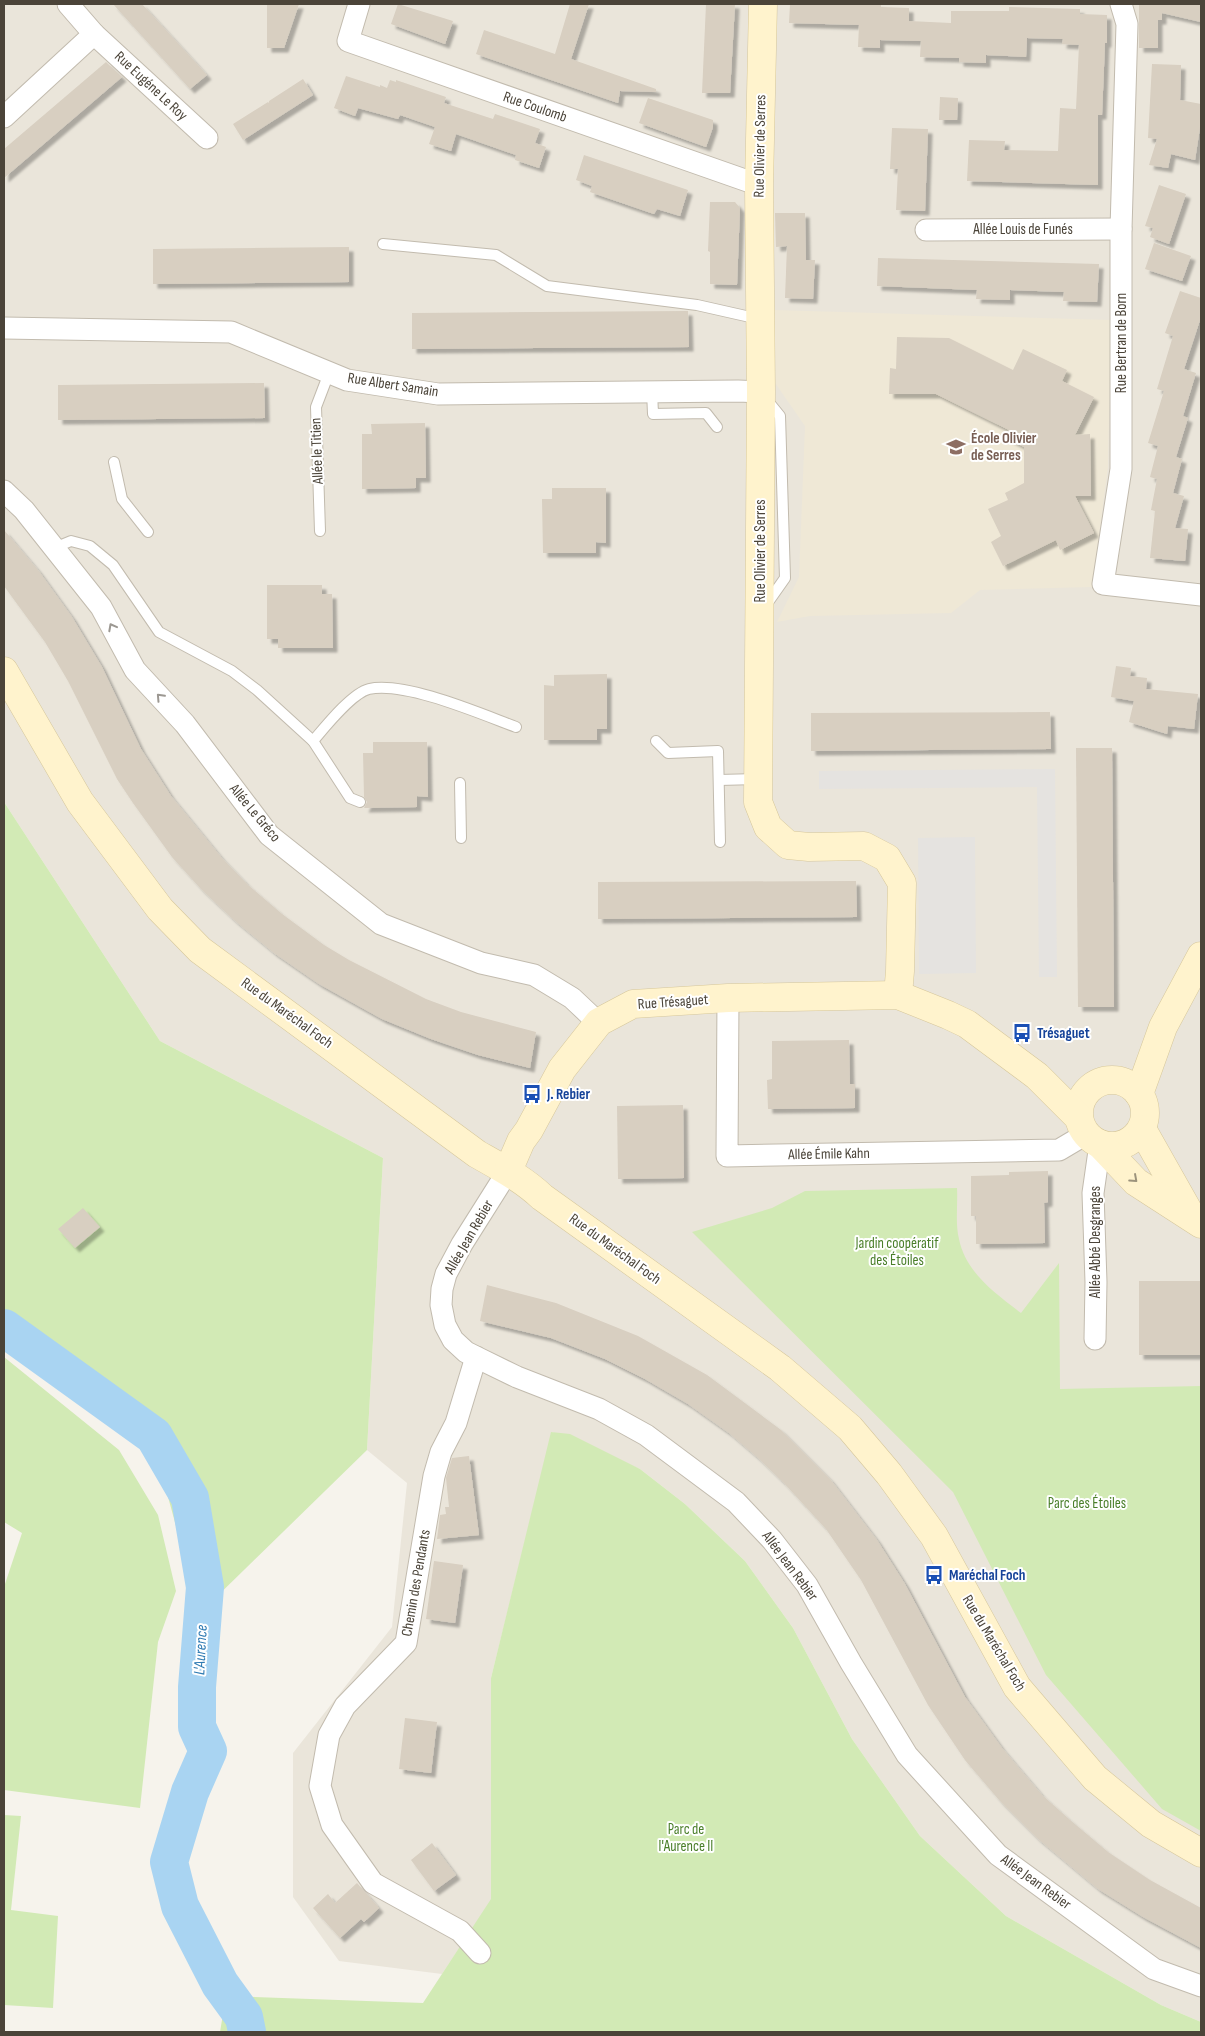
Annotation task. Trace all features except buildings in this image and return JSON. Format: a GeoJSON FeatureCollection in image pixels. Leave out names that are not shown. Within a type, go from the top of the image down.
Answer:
{"type":"FeatureCollection","features":[{"type":"Feature","properties":{"kind":"street","name":"Rue Eugéne Le Roy"},"geometry":{"type":"LineString","coordinates":[[68,4],[94,34],[207,138]]}},
{"type":"Feature","properties":{"kind":"street","name":"Rue Coulomb"},"geometry":{"type":"LineString","coordinates":[[359,4],[348,41],[759,185]]}},
{"type":"Feature","properties":{"kind":"street","name":"Rue Olivier de Serres"},"geometry":{"type":"LineString","coordinates":[[763,4],[759,185],[761,392],[758,802],[768,827],[788,845],[809,847],[864,846],[887,858],[902,883],[898,995]]}},
{"type":"Feature","properties":{"kind":"street","name":"Rue Bertran de Born"},"geometry":{"type":"LineString","coordinates":[[1121,4],[1127,24],[1121,229],[1121,469],[1104,584],[1201,595]]}},
{"type":"Feature","properties":{"kind":"street"},"geometry":{"type":"LineString","coordinates":[[4,117],[94,34]]}},
{"type":"Feature","properties":{"kind":"street","name":"Allée Louis de Funés"},"geometry":{"type":"LineString","coordinates":[[926,230],[1121,229]]}},
{"type":"Feature","properties":{"kind":"street","name":"Rue Albert Samain"},"geometry":{"type":"LineString","coordinates":[[4,328],[231,332],[347,380],[438,394],[652,391],[761,392]]}},
{"type":"Feature","properties":{"kind":"street","name":"Allée Le Gréco"},"geometry":{"type":"LineString","coordinates":[[4,491],[24,510],[101,607],[135,670],[185,724],[269,835],[381,924],[481,963],[534,975],[572,998],[599,1022]]}},
{"type":"Feature","properties":{"kind":"street","name":"Rue du Maréchal Foch"},"geometry":{"type":"LineString","coordinates":[[4,671],[80,802],[160,909],[200,950],[478,1154],[508,1171],[780,1368],[850,1428],[889,1474],[934,1536],[1017,1687],[1095,1778],[1151,1824],[1201,1853]]}},
{"type":"Feature","properties":{"kind":"street"},"geometry":{"type":"LineString","coordinates":[[1139,1094],[1162,1027],[1201,956]]}},
{"type":"Feature","properties":{"kind":"street"},"geometry":{"type":"LineString","coordinates":[[898,995],[948,1014],[967,1024],[1037,1076],[1136,1182],[1197,1221]]}},
{"type":"Feature","properties":{"kind":"street","name":"Rue Trésaguet"},"geometry":{"type":"LineString","coordinates":[[508,1171],[521,1140],[530,1130],[562,1069],[599,1022],[633,1004],[728,998],[898,995]]}},
{"type":"Feature","properties":{"kind":"street","name":"Allée Émile Kahn"},"geometry":{"type":"LineString","coordinates":[[728,998],[727,1156],[1059,1150],[1089,1132]]}},
{"type":"Feature","properties":{"kind":"street"},"geometry":{"type":"LineString","coordinates":[[1037,1076],[1102,1084],[1128,1084],[1139,1094],[1146,1113],[1142,1129],[1131,1141],[1116,1147],[1089,1132],[1081,1102],[1102,1084],[1162,1027]]}},
{"type":"Feature","properties":{"kind":"street"},"geometry":{"type":"LineString","coordinates":[[1142,1129],[1197,1221]]}},
{"type":"Feature","properties":{"kind":"street","name":"Allée Abbé Desgranges"},"geometry":{"type":"LineString","coordinates":[[1089,1132],[1096,1282],[1095,1339]]}},
{"type":"Feature","properties":{"kind":"street","name":"Allée Jean Rebier"},"geometry":{"type":"LineString","coordinates":[[508,1171],[462,1244],[446,1274],[442,1289],[441,1305],[445,1325],[453,1340],[466,1352],[517,1377],[599,1409],[646,1434],[736,1502],[772,1540],[807,1585],[906,1755],[998,1854],[1154,1969],[1201,1986]]}},
{"type":"Feature","properties":{"kind":"street","name":"Chemin des Pendants"},"geometry":{"type":"LineString","coordinates":[[476,1357],[456,1423],[441,1452],[434,1476],[406,1643],[345,1706],[329,1735],[320,1786],[332,1825],[373,1883],[460,1930],[480,1953]]}},
{"type":"Feature","properties":{"kind":"lane"},"geometry":{"type":"LineString","coordinates":[[383,244],[496,255],[547,286],[697,305],[760,319]]}},
{"type":"Feature","properties":{"kind":"lane","name":"Allée le Titien"},"geometry":{"type":"LineString","coordinates":[[320,531],[316,408],[329,372]]}},
{"type":"Feature","properties":{"kind":"lane"},"geometry":{"type":"LineString","coordinates":[[652,391],[653,414],[706,413],[717,427]]}},
{"type":"Feature","properties":{"kind":"lane"},"geometry":{"type":"LineString","coordinates":[[114,462],[122,499],[148,532]]}},
{"type":"Feature","properties":{"kind":"lane"},"geometry":{"type":"LineString","coordinates":[[54,548],[71,541],[90,546],[113,565],[159,632],[232,671],[257,690],[313,741],[350,798],[360,802]]}},
{"type":"Feature","properties":{"kind":"lane"},"geometry":{"type":"LineString","coordinates":[[313,741],[350,701],[368,689],[386,688],[426,695],[516,727]]}},
{"type":"Feature","properties":{"kind":"lane"},"geometry":{"type":"LineString","coordinates":[[656,741],[668,753],[718,751],[720,842]]}},
{"type":"Feature","properties":{"kind":"lane"},"geometry":{"type":"LineString","coordinates":[[719,780],[758,780]]}},
{"type":"Feature","properties":{"kind":"lane"},"geometry":{"type":"LineString","coordinates":[[460,783],[460,838]]}},
{"type":"Feature","properties":{"kind":"shaded area"},"geometry":{"type":"Polygon","coordinates":[[[4,4],[1201,4],[1201,2022],[1161,2005],[1006,1916],[920,1836],[852,1739],[793,1628],[745,1561],[685,1504],[640,1469],[552,1432],[491,1678],[492,1899],[442,1974],[339,1961],[293,1897],[293,1753],[392,1627],[407,1483],[367,1450],[383,1158],[160,1041],[4,802],[4,4]]]}},
{"type":"Feature","properties":{"kind":"shaded area","name":"École Olivier de Serres"},"geometry":{"type":"Polygon","coordinates":[[[774,310],[1111,320],[1108,467],[1092,587],[980,590],[951,613],[810,616],[777,622],[799,577],[805,426],[773,380],[774,310]]]}},
{"type":"Feature","properties":{"kind":"shaded area"},"geometry":{"type":"Polygon","coordinates":[[[1055,769],[1057,977],[1039,977],[1037,787],[819,789],[819,771],[1055,769]]]}},
{"type":"Feature","properties":{"kind":"shaded area"},"geometry":{"type":"Polygon","coordinates":[[[975,837],[976,973],[919,974],[918,838],[975,837]]]}},
{"type":"Feature","properties":{"kind":"green space"},"geometry":{"type":"Polygon","coordinates":[[[4,802],[160,1041],[383,1158],[367,1450],[200,1613],[165,1486],[135,1437],[4,1337],[4,802]]]}},
{"type":"Feature","properties":{"kind":"green space","name":"Parc des Étoiles"},"geometry":{"type":"Polygon","coordinates":[[[957,1188],[958,1233],[968,1262],[992,1290],[1021,1313],[1059,1263],[1060,1389],[1201,1386],[1201,1831],[1162,1809],[1046,1675],[953,1492],[692,1232],[772,1208],[805,1191],[957,1188]]]}},
{"type":"Feature","properties":{"kind":"green space"},"geometry":{"type":"Polygon","coordinates":[[[4,1357],[119,1450],[158,1515],[176,1591],[158,1642],[140,1808],[4,1790],[4,1587],[22,1533],[4,1522],[4,1357]]]}},
{"type":"Feature","properties":{"kind":"green space","name":"Parc de l'Aurence II"},"geometry":{"type":"Polygon","coordinates":[[[551,1432],[570,1434],[640,1469],[685,1504],[745,1561],[793,1628],[852,1739],[920,1836],[1006,1916],[1161,2005],[1201,2022],[1201,2032],[220,2032],[226,1996],[423,2003],[491,1899],[491,1678],[551,1432]]]}},
{"type":"Feature","properties":{"kind":"green space"},"geometry":{"type":"Polygon","coordinates":[[[4,1815],[21,1816],[11,1910],[58,1916],[53,2008],[4,2005],[4,1815]]]}},
{"type":"Feature","properties":{"kind":"waterway","name":"L'Aurence"},"geometry":{"type":"LineString","coordinates":[[4,1328],[154,1436],[190,1498],[205,1587],[197,1687],[197,1727],[208,1751],[190,1792],[169,1862],[180,1906],[220,1984],[244,2017],[247,2032]]}},
{"type":"Feature","properties":{"kind":"place","name":"École Olivier de Serres"},"geometry":{"type":"Point","coordinates":[956,447]}},
{"type":"Feature","properties":{"kind":"place","name":"Trésaguet"},"geometry":{"type":"Point","coordinates":[1022,1033]}},
{"type":"Feature","properties":{"kind":"place","name":"J. Rebier"},"geometry":{"type":"Point","coordinates":[532,1094]}},
{"type":"Feature","properties":{"kind":"place","name":"Maréchal Foch"},"geometry":{"type":"Point","coordinates":[934,1575]}},
{"type":"Feature","properties":{"kind":"park label","name":"Jardin coopératif des Étoiles"},"geometry":{"type":"Point","coordinates":[897,1252]}}]}
